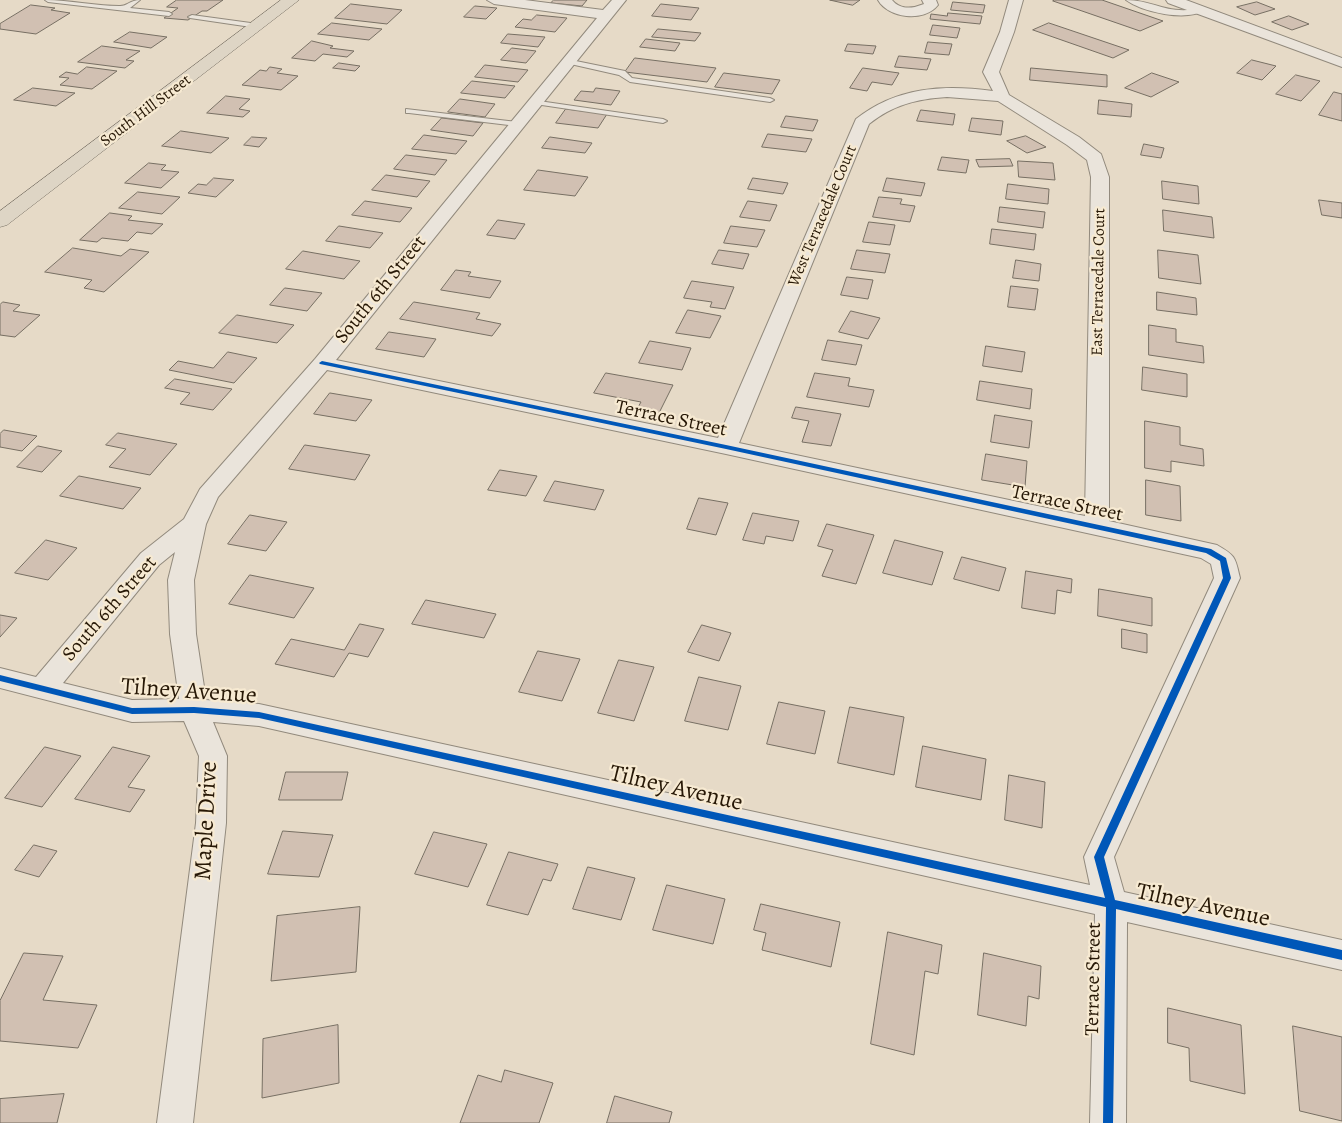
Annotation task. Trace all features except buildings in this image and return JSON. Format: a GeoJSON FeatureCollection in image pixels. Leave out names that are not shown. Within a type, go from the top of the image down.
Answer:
{"type":"FeatureCollection","features":[{"type":"Feature","properties":{"kind":"main road","name":"South Hill Street"},"geometry":{"type":"LineString","coordinates":[[0,221],[291,0]]}},
{"type":"Feature","properties":{"kind":"street"},"geometry":{"type":"LineString","coordinates":[[494,0],[613,8]]}},
{"type":"Feature","properties":{"kind":"street"},"geometry":{"type":"LineString","coordinates":[[885,0],[891,8],[911,11],[928,7],[931,5],[929,0]]}},
{"type":"Feature","properties":{"kind":"street"},"geometry":{"type":"LineString","coordinates":[[944,91],[971,82],[998,85],[1005,39],[1016,0]]}},
{"type":"Feature","properties":{"kind":"street"},"geometry":{"type":"LineString","coordinates":[[1173,0],[1342,63]]}},
{"type":"Feature","properties":{"kind":"street","name":"South 6th Street"},"geometry":{"type":"LineString","coordinates":[[42,689],[150,559],[194,524],[208,494],[322,363],[613,8]]}},
{"type":"Feature","properties":{"kind":"street","name":"West Terracedale Court"},"geometry":{"type":"LineString","coordinates":[[726,447],[862,122],[873,111],[898,100],[944,91],[972,92],[998,85]]}},
{"type":"Feature","properties":{"kind":"street","name":"East Terracedale Court"},"geometry":{"type":"LineString","coordinates":[[998,85],[1095,158],[1100,177],[1097,527]]}},
{"type":"Feature","properties":{"kind":"street","name":"Terrace Street"},"geometry":{"type":"LineString","coordinates":[[322,363],[726,447],[1208,551],[1223,560],[1227,578],[1098,857],[1111,905],[1108,1123]]}},
{"type":"Feature","properties":{"kind":"street","name":"Maple Drive"},"geometry":{"type":"LineString","coordinates":[[175,1123],[211,824],[213,756],[194,710],[183,634],[181,580],[194,524]]}},
{"type":"Feature","properties":{"kind":"street","name":"Tilney Avenue"},"geometry":{"type":"LineString","coordinates":[[0,678],[132,711],[194,710],[259,715],[1342,955]]}},
{"type":"Feature","properties":{"kind":"lane"},"geometry":{"type":"LineString","coordinates":[[48,0],[169,14]]}},
{"type":"Feature","properties":{"kind":"lane"},"geometry":{"type":"LineString","coordinates":[[122,10],[137,0]]}},
{"type":"Feature","properties":{"kind":"lane"},"geometry":{"type":"LineString","coordinates":[[1129,0],[1179,15],[1201,10]]}},
{"type":"Feature","properties":{"kind":"lane"},"geometry":{"type":"LineString","coordinates":[[192,17],[258,26]]}},
{"type":"Feature","properties":{"kind":"lane"},"geometry":{"type":"LineString","coordinates":[[569,61],[622,73],[630,80],[770,100]]}},
{"type":"Feature","properties":{"kind":"lane"},"geometry":{"type":"LineString","coordinates":[[535,102],[663,121]]}},
{"type":"Feature","properties":{"kind":"lane"},"geometry":{"type":"LineString","coordinates":[[409,111],[517,124]]}},
{"type":"Feature","properties":{"kind":"cycle path"},"geometry":{"type":"LineString","coordinates":[[322,363],[726,447],[1208,551],[1223,560],[1227,578],[1099,857],[1111,905],[1108,1123]]}},
{"type":"Feature","properties":{"kind":"cycle path"},"geometry":{"type":"LineString","coordinates":[[0,678],[132,711],[194,710],[259,715],[1342,955]]}}]}
